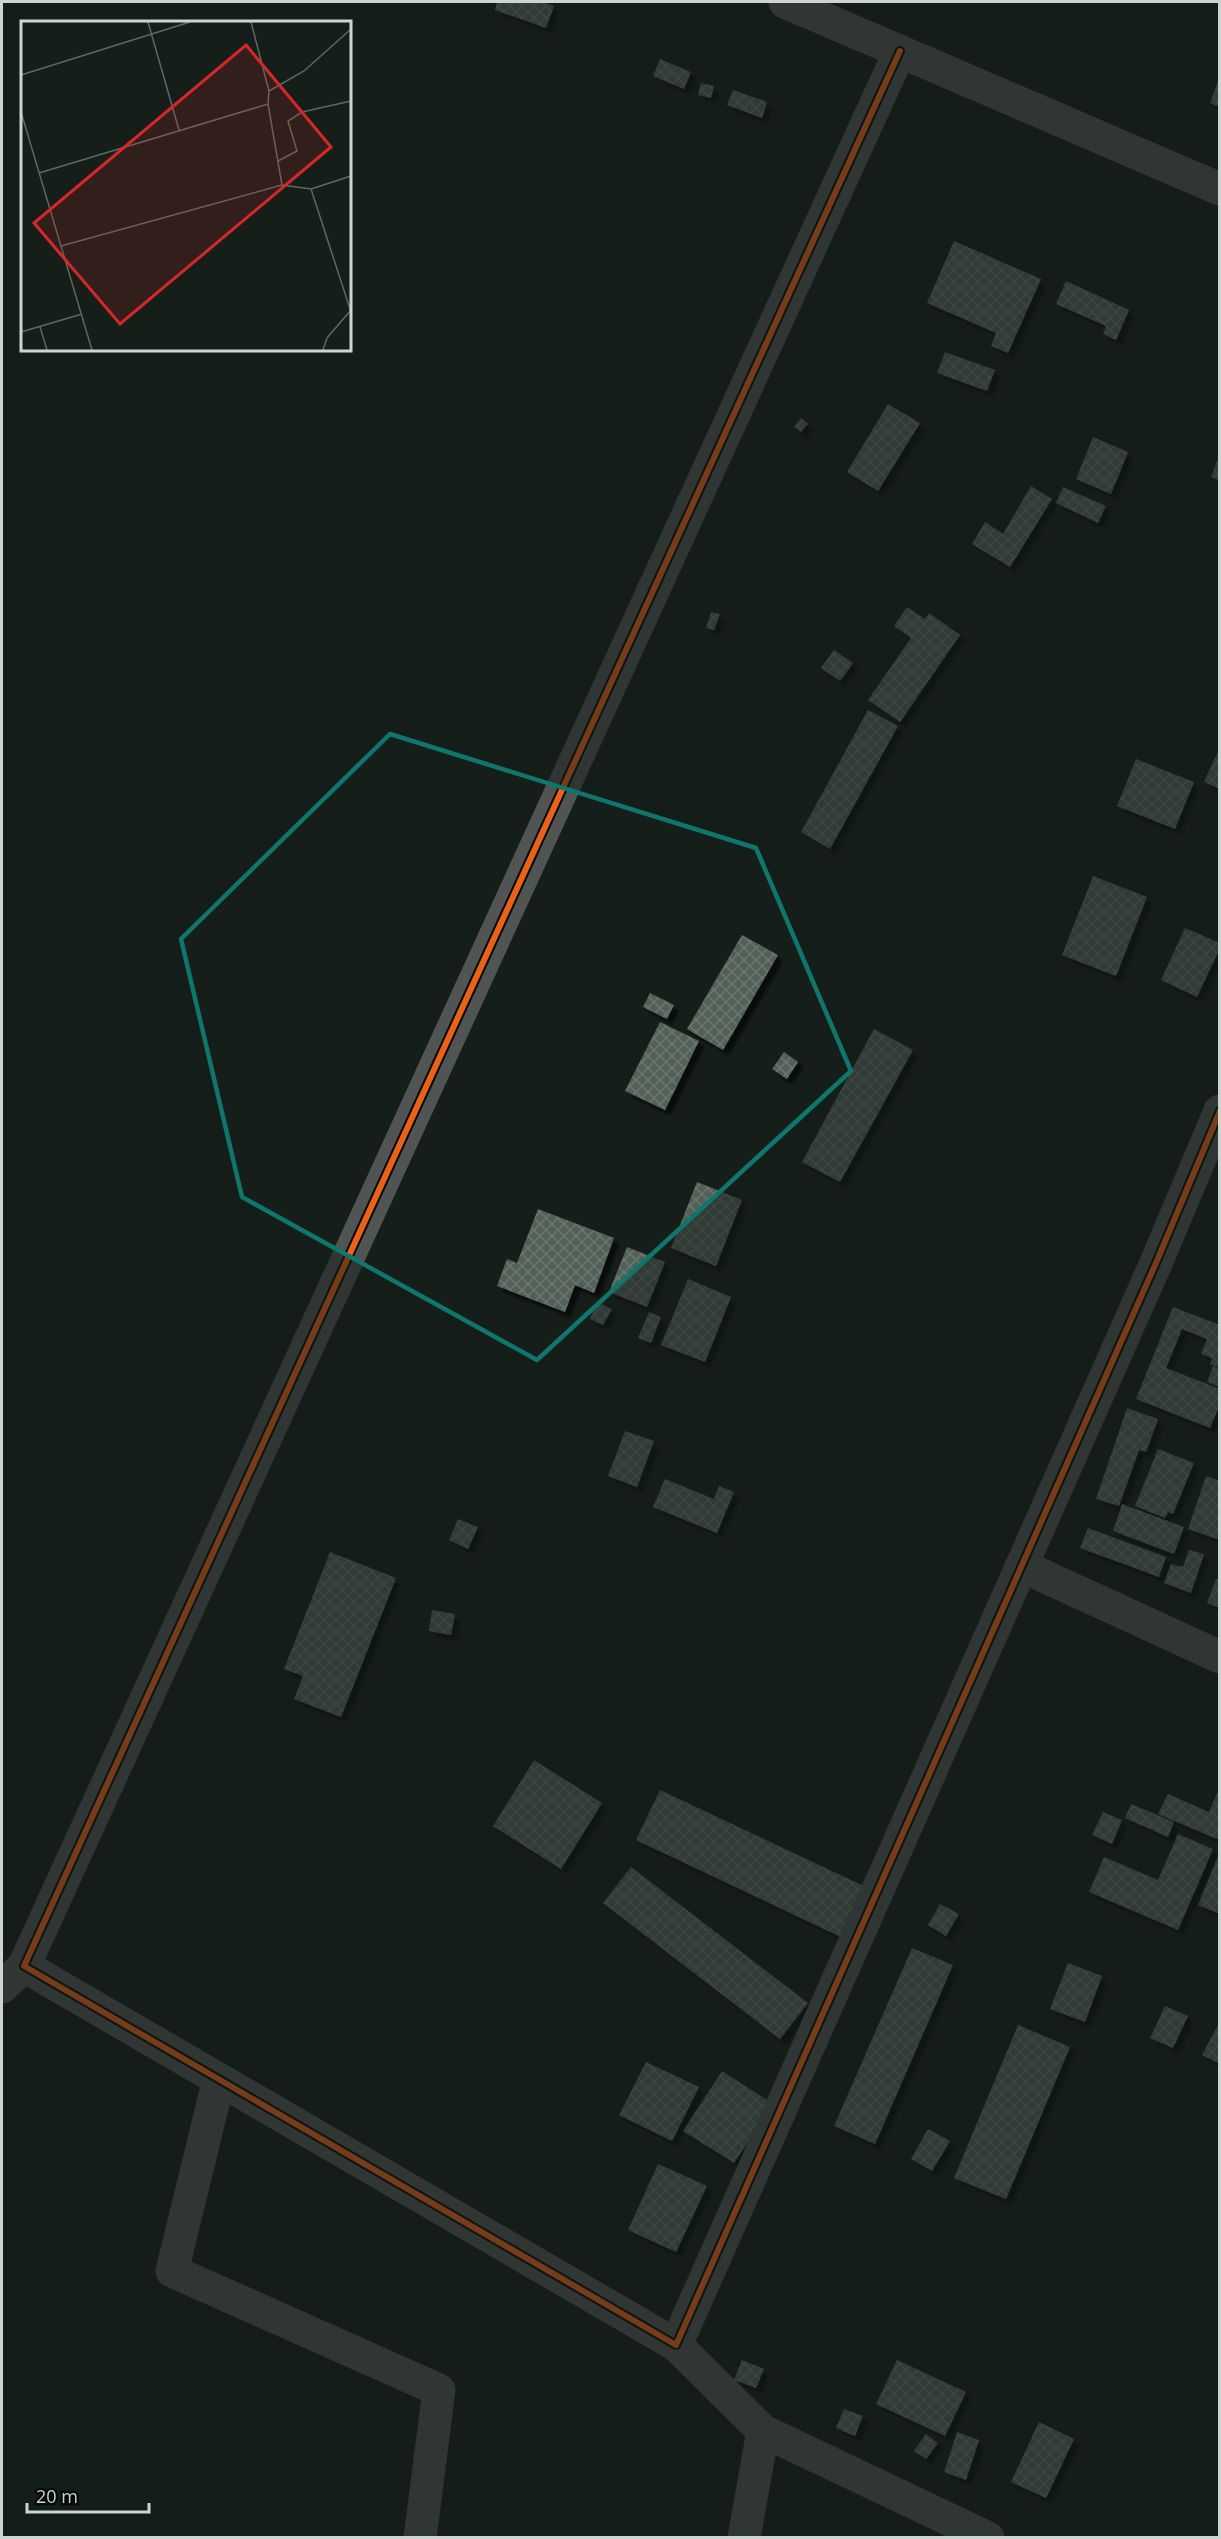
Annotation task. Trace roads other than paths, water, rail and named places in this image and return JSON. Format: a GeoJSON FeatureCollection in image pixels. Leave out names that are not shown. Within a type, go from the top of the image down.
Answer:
{"type":"FeatureCollection","features":[{"type":"Feature","properties":{"kind":"street"},"geometry":{"type":"LineString","coordinates":[[785,2],[1220,189]]}},
{"type":"Feature","properties":{"kind":"street"},"geometry":{"type":"LineString","coordinates":[[900,51],[13,1977],[219,2079],[676,2344],[763,2431],[988,2538]]}},
{"type":"Feature","properties":{"kind":"street"},"geometry":{"type":"LineString","coordinates":[[676,2344],[1156,1263],[1220,1111]]}},
{"type":"Feature","properties":{"kind":"street"},"geometry":{"type":"LineString","coordinates":[[1022,1566],[1220,1657]]}},
{"type":"Feature","properties":{"kind":"street"},"geometry":{"type":"LineString","coordinates":[[219,2079],[172,2271],[439,2390],[420,2538]]}},
{"type":"Feature","properties":{"kind":"street"},"geometry":{"type":"LineString","coordinates":[[744,2538],[763,2431]]}}]}
